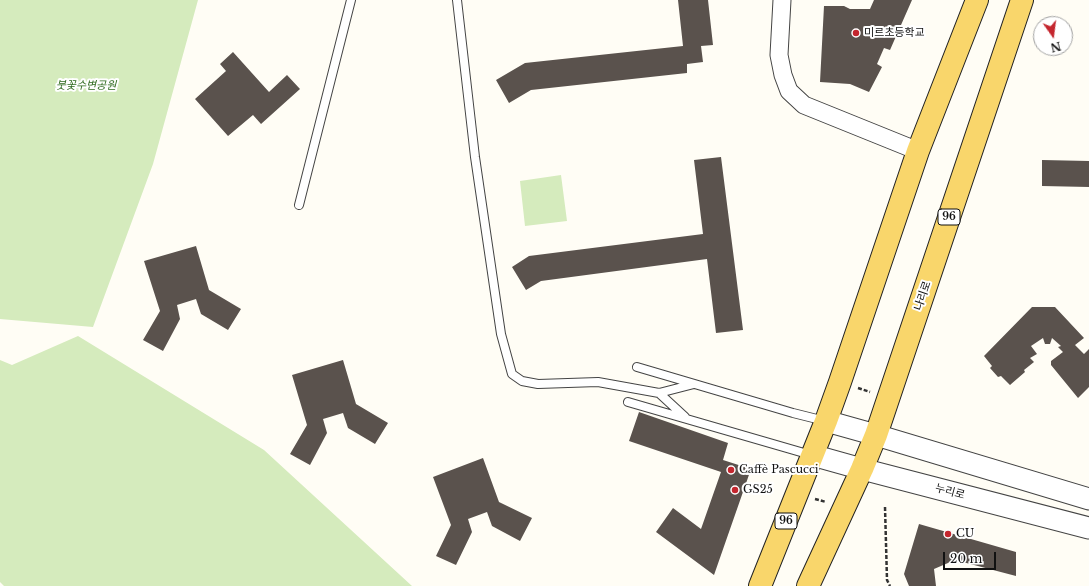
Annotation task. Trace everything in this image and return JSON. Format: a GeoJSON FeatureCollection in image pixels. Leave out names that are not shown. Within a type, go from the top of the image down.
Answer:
{"type":"FeatureCollection","features":[{"type":"Feature","properties":{"kind":"main road","name":"96"},"geometry":{"type":"LineString","coordinates":[[760,586],[826,421],[918,151],[977,0]]}},
{"type":"Feature","properties":{"kind":"main road","name":"나리로"},"geometry":{"type":"LineString","coordinates":[[808,586],[862,470],[876,435],[1022,0]]}},
{"type":"Feature","properties":{"kind":"street"},"geometry":{"type":"LineString","coordinates":[[782,0],[779,55],[783,75],[789,90],[804,105],[918,151]]}},
{"type":"Feature","properties":{"kind":"street"},"geometry":{"type":"LineString","coordinates":[[826,421],[1089,499]]}},
{"type":"Feature","properties":{"kind":"street","name":"누리로"},"geometry":{"type":"LineString","coordinates":[[812,455],[862,470],[1089,528]]}},
{"type":"Feature","properties":{"kind":"lane"},"geometry":{"type":"LineString","coordinates":[[299,205],[351,0]]}},
{"type":"Feature","properties":{"kind":"lane"},"geometry":{"type":"LineString","coordinates":[[457,0],[475,157],[501,334],[512,374],[522,381],[538,384],[598,382],[659,393],[694,384]]}},
{"type":"Feature","properties":{"kind":"lane"},"geometry":{"type":"LineString","coordinates":[[637,367],[793,413],[826,421]]}},
{"type":"Feature","properties":{"kind":"lane"},"geometry":{"type":"LineString","coordinates":[[659,393],[687,419]]}},
{"type":"Feature","properties":{"kind":"lane"},"geometry":{"type":"LineString","coordinates":[[628,402],[812,455]]}},
{"type":"Feature","properties":{"kind":"path"},"geometry":{"type":"LineString","coordinates":[[855,387],[876,395]]}},
{"type":"Feature","properties":{"kind":"path"},"geometry":{"type":"LineString","coordinates":[[809,497],[832,505]]}},
{"type":"Feature","properties":{"kind":"path"},"geometry":{"type":"LineString","coordinates":[[885,508],[888,580],[890,586]]}},
{"type":"Feature","properties":{"kind":"green space","name":"붓꽃수변공원"},"geometry":{"type":"Polygon","coordinates":[[[0,0],[198,0],[153,164],[93,327],[0,319],[0,0]]]}},
{"type":"Feature","properties":{"kind":"green space"},"geometry":{"type":"Polygon","coordinates":[[[561,175],[567,221],[525,226],[520,181],[561,175]]]}},
{"type":"Feature","properties":{"kind":"green space"},"geometry":{"type":"Polygon","coordinates":[[[78,336],[264,450],[412,586],[4,586],[0,582],[0,360],[12,365],[78,336]]]}},
{"type":"Feature","properties":{"kind":"building"},"geometry":{"type":"Polygon","coordinates":[[[678,0],[708,0],[713,45],[701,46],[703,62],[687,64],[687,73],[531,90],[509,103],[496,80],[525,63],[683,46],[678,0]]]}},
{"type":"Feature","properties":{"kind":"building"},"geometry":{"type":"Polygon","coordinates":[[[874,0],[912,0],[890,50],[884,48],[877,64],[882,67],[869,92],[850,84],[820,82],[824,6],[844,6],[850,9],[870,9],[874,0]]]}},
{"type":"Feature","properties":{"kind":"building"},"geometry":{"type":"Polygon","coordinates":[[[233,52],[269,92],[287,75],[300,89],[261,124],[253,115],[228,136],[195,99],[226,71],[220,64],[233,52]]]}},
{"type":"Feature","properties":{"kind":"building"},"geometry":{"type":"Polygon","coordinates":[[[721,157],[743,330],[716,333],[707,259],[541,281],[526,290],[512,267],[529,256],[703,234],[694,160],[721,157]]]}},
{"type":"Feature","properties":{"kind":"building"},"geometry":{"type":"Polygon","coordinates":[[[1042,160],[1089,161],[1089,187],[1042,186],[1042,160]]]}},
{"type":"Feature","properties":{"kind":"building"},"geometry":{"type":"Polygon","coordinates":[[[196,246],[209,290],[241,309],[228,330],[201,314],[196,299],[177,305],[180,319],[163,351],[143,340],[160,311],[144,261],[196,246]]]}},
{"type":"Feature","properties":{"kind":"building"},"geometry":{"type":"Polygon","coordinates":[[[1032,307],[1055,307],[1084,338],[1075,345],[1084,354],[1089,349],[1089,387],[1078,398],[1051,365],[1051,361],[1063,352],[1058,347],[1061,346],[1052,338],[1050,344],[1045,344],[1043,338],[1031,346],[1037,354],[1030,358],[1034,362],[1010,385],[1001,376],[998,377],[990,368],[992,366],[984,356],[1032,307]]]}},
{"type":"Feature","properties":{"kind":"building"},"geometry":{"type":"Polygon","coordinates":[[[343,360],[356,404],[388,423],[375,444],[348,428],[343,413],[323,419],[327,433],[310,465],[290,454],[307,425],[292,375],[343,360]]]}},
{"type":"Feature","properties":{"kind":"building"},"geometry":{"type":"Polygon","coordinates":[[[639,412],[728,443],[723,460],[751,469],[714,575],[656,532],[673,508],[701,529],[721,472],[629,441],[639,412]]]}},
{"type":"Feature","properties":{"kind":"building"},"geometry":{"type":"Polygon","coordinates":[[[483,458],[499,502],[532,518],[520,541],[492,526],[487,512],[468,519],[472,532],[456,565],[436,556],[451,525],[433,477],[483,458]]]}},
{"type":"Feature","properties":{"kind":"building"},"geometry":{"type":"Polygon","coordinates":[[[919,524],[1016,552],[1016,576],[955,560],[934,569],[936,586],[909,586],[904,574],[919,524]]]}},
{"type":"Feature","properties":{"kind":"place","name":"미르초등학교"},"geometry":{"type":"Point","coordinates":[856,33]}},
{"type":"Feature","properties":{"kind":"place","name":"Caffè Pascucci"},"geometry":{"type":"Point","coordinates":[731,470]}},
{"type":"Feature","properties":{"kind":"place","name":"GS25"},"geometry":{"type":"Point","coordinates":[735,490]}},
{"type":"Feature","properties":{"kind":"place","name":"CU"},"geometry":{"type":"Point","coordinates":[948,534]}}]}
